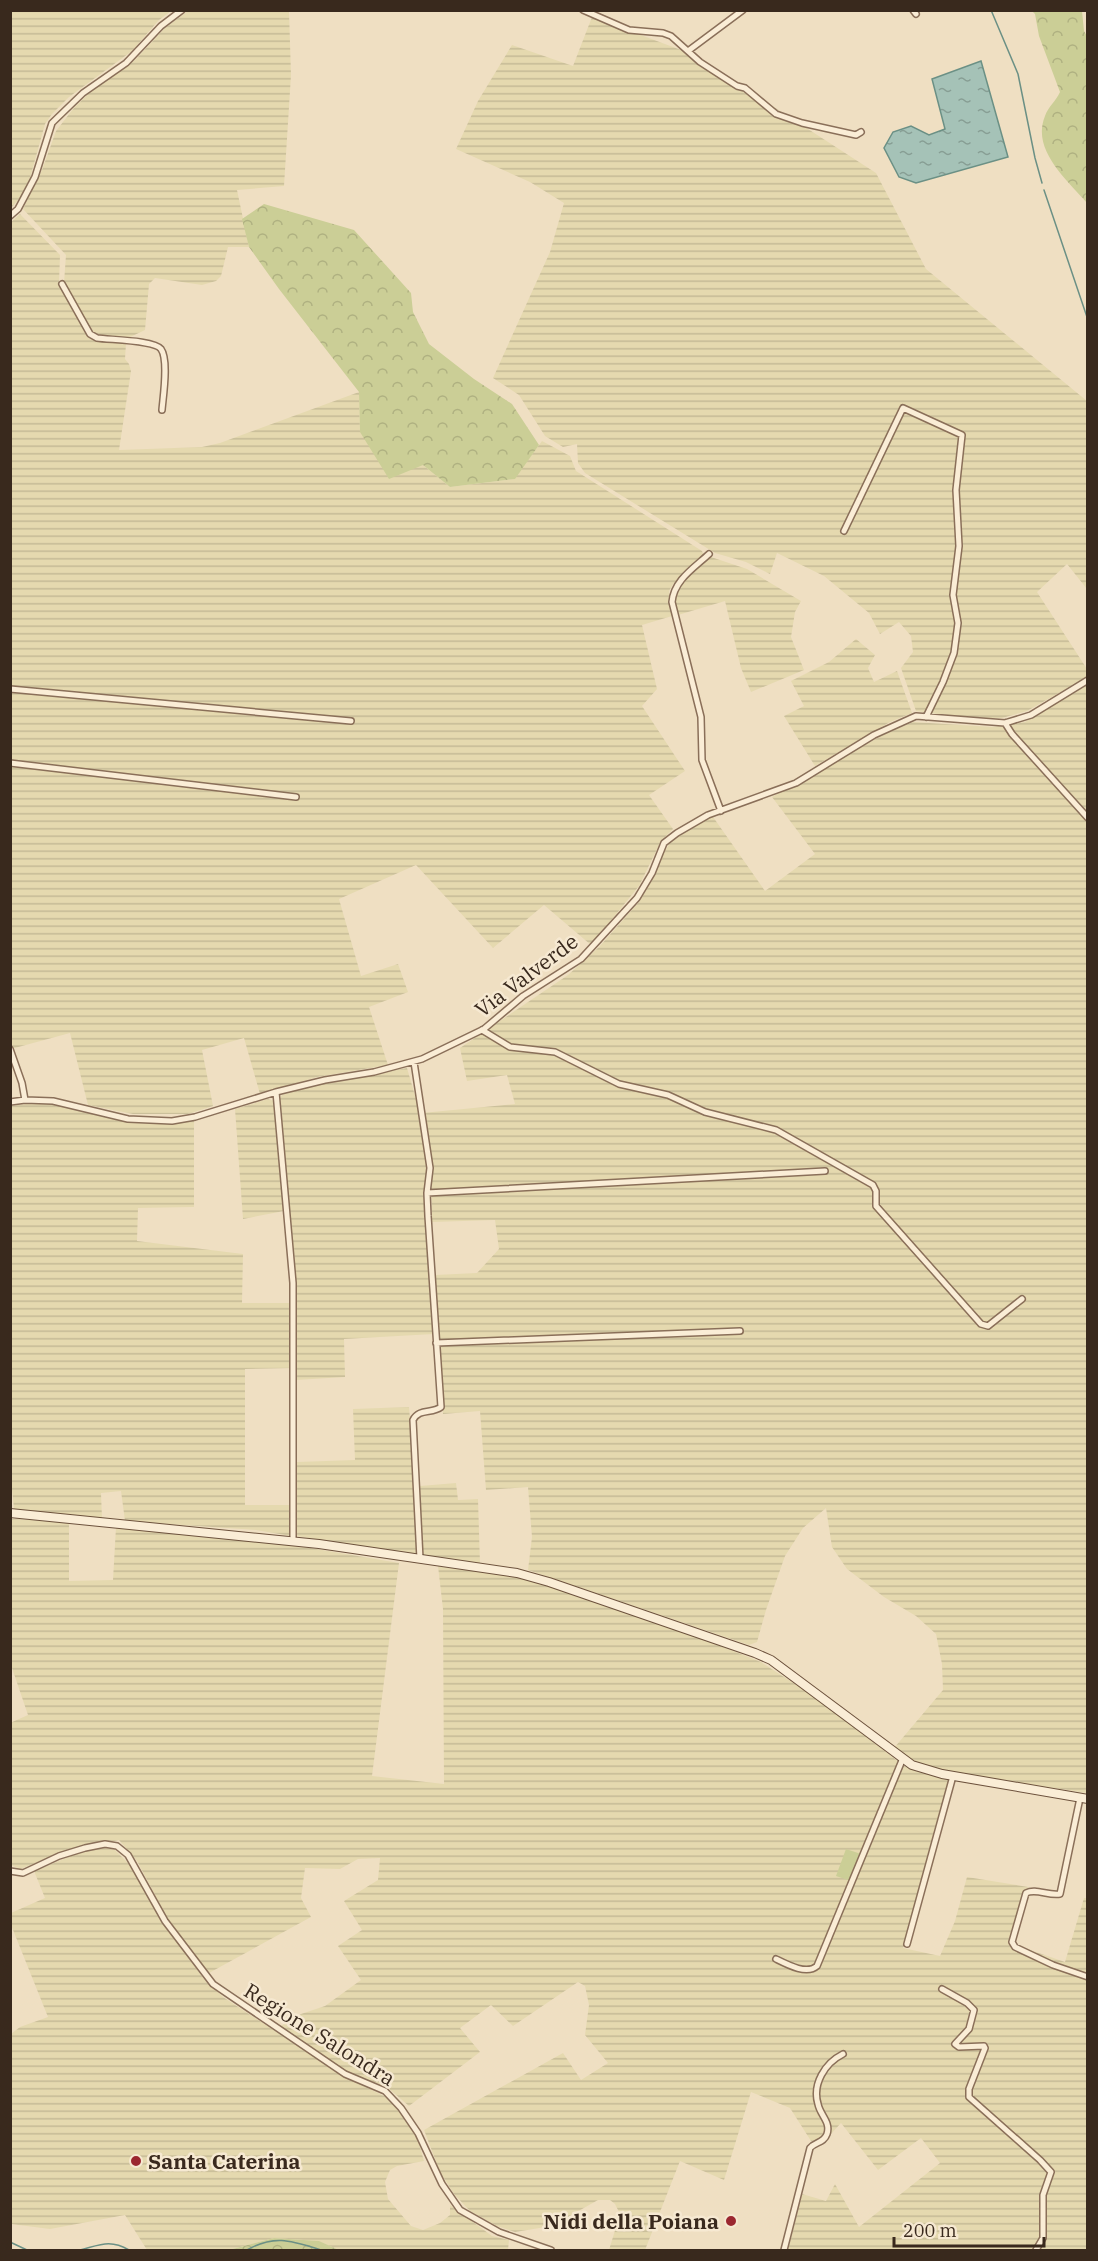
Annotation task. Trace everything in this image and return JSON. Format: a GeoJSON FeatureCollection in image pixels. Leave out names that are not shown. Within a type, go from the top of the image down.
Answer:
{"type":"FeatureCollection","features":[{"type":"Feature","properties":{"kind":"main road"},"geometry":{"type":"LineString","coordinates":[[10,1513],[293,1541],[516,1573],[549,1582],[771,1660],[912,1765],[953,1776],[1084,1798]]}},
{"type":"Feature","properties":{"kind":"street"},"geometry":{"type":"LineString","coordinates":[[10,216],[18,209],[35,177],[52,123],[83,93],[126,63],[161,26],[182,10]]}},
{"type":"Feature","properties":{"kind":"street"},"geometry":{"type":"LineString","coordinates":[[583,10],[637,32],[663,33],[671,36],[700,62],[737,86],[745,88],[776,114],[845,133],[856,135],[861,132]]}},
{"type":"Feature","properties":{"kind":"street"},"geometry":{"type":"LineString","coordinates":[[688,51],[743,10]]}},
{"type":"Feature","properties":{"kind":"street"},"geometry":{"type":"LineString","coordinates":[[62,284],[90,334],[97,338],[153,344],[162,350],[164,357],[162,410]]}},
{"type":"Feature","properties":{"kind":"street"},"geometry":{"type":"LineString","coordinates":[[844,531],[903,408],[962,435],[956,490],[959,546],[953,595],[958,623],[954,653],[927,717]]}},
{"type":"Feature","properties":{"kind":"street"},"geometry":{"type":"LineString","coordinates":[[709,554],[679,582],[674,589],[672,602],[701,717],[702,759],[720,811]]}},
{"type":"Feature","properties":{"kind":"street","name":"Via Valverde"},"geometry":{"type":"LineString","coordinates":[[10,1102],[53,1101],[128,1119],[168,1121],[195,1117],[276,1092],[325,1080],[374,1072],[414,1062],[482,1030],[524,996],[581,959],[637,898],[652,873],[664,843],[677,832],[720,811],[796,783],[874,735],[916,716],[1005,723],[1031,715],[1088,680]]}},
{"type":"Feature","properties":{"kind":"street"},"geometry":{"type":"LineString","coordinates":[[10,689],[351,721]]}},
{"type":"Feature","properties":{"kind":"street"},"geometry":{"type":"LineString","coordinates":[[1005,723],[1012,734],[1088,818]]}},
{"type":"Feature","properties":{"kind":"street"},"geometry":{"type":"LineString","coordinates":[[10,763],[296,797]]}},
{"type":"Feature","properties":{"kind":"street"},"geometry":{"type":"LineString","coordinates":[[482,1030],[510,1047],[555,1052],[619,1084],[668,1095],[705,1112],[776,1130],[873,1185],[876,1191],[876,1206],[981,1324],[988,1326],[1022,1299]]}},
{"type":"Feature","properties":{"kind":"street"},"geometry":{"type":"LineString","coordinates":[[10,1049],[22,1083],[25,1100]]}},
{"type":"Feature","properties":{"kind":"street"},"geometry":{"type":"LineString","coordinates":[[414,1062],[430,1168],[427,1193],[441,1407],[438,1410],[420,1412],[413,1420],[420,1559]]}},
{"type":"Feature","properties":{"kind":"street"},"geometry":{"type":"LineString","coordinates":[[276,1092],[293,1283],[293,1541]]}},
{"type":"Feature","properties":{"kind":"street"},"geometry":{"type":"LineString","coordinates":[[427,1193],[825,1171]]}},
{"type":"Feature","properties":{"kind":"street"},"geometry":{"type":"LineString","coordinates":[[436,1343],[740,1331]]}},
{"type":"Feature","properties":{"kind":"street"},"geometry":{"type":"LineString","coordinates":[[776,1959],[807,1971],[818,1966],[903,1758]]}},
{"type":"Feature","properties":{"kind":"street"},"geometry":{"type":"LineString","coordinates":[[907,1944],[953,1776]]}},
{"type":"Feature","properties":{"kind":"street"},"geometry":{"type":"LineString","coordinates":[[1084,1798],[1060,1894],[1030,1891],[1026,1893],[1012,1942],[1015,1947],[1053,1965],[1088,1977]]}},
{"type":"Feature","properties":{"kind":"street","name":"Regione Salondra"},"geometry":{"type":"LineString","coordinates":[[10,1870],[23,1873],[59,1856],[85,1848],[105,1844],[117,1846],[128,1855],[165,1921],[213,1984],[345,2074],[385,2091],[401,2108],[418,2133],[442,2184],[460,2210],[499,2232],[551,2250]]}},
{"type":"Feature","properties":{"kind":"street"},"geometry":{"type":"LineString","coordinates":[[942,1989],[967,2003],[974,2010],[969,2029],[955,2044],[959,2047],[984,2046],[985,2049],[969,2089],[969,2097],[1051,2172],[1043,2195],[1043,2238],[1036,2250]]}},
{"type":"Feature","properties":{"kind":"street"},"geometry":{"type":"LineString","coordinates":[[783,2250],[810,2148],[823,2141],[827,2135],[828,2123],[818,2104],[821,2074],[828,2063],[843,2054]]}},
{"type":"Feature","properties":{"kind":"shaded area"},"geometry":{"type":"Polygon","coordinates":[[[11,10],[171,11],[159,20],[132,51],[69,97],[52,114],[45,124],[30,178],[21,197],[11,208],[11,10]]]}},
{"type":"Feature","properties":{"kind":"shaded area"},"geometry":{"type":"Polygon","coordinates":[[[188,11],[289,11],[291,75],[284,186],[237,190],[249,247],[228,247],[221,276],[216,281],[202,285],[155,278],[149,284],[145,330],[126,339],[97,335],[89,328],[64,283],[66,255],[23,209],[42,170],[56,131],[73,109],[88,94],[135,60],[165,28],[188,11]]]}},
{"type":"Feature","properties":{"kind":"shaded area"},"geometry":{"type":"Polygon","coordinates":[[[592,17],[692,54],[876,173],[926,269],[1087,401],[1087,589],[1067,564],[1037,592],[1087,669],[1087,677],[1027,711],[1002,718],[975,719],[916,711],[901,668],[913,652],[911,636],[899,622],[880,634],[869,613],[824,576],[777,553],[770,574],[746,562],[715,553],[585,473],[578,463],[577,444],[563,447],[545,436],[519,395],[493,378],[550,252],[564,203],[530,182],[456,149],[478,101],[512,45],[573,66],[592,17]]]}},
{"type":"Feature","properties":{"kind":"shaded area"},"geometry":{"type":"Polygon","coordinates":[[[20,214],[60,255],[59,284],[84,330],[92,339],[126,343],[125,359],[131,371],[119,450],[202,447],[220,443],[359,392],[360,432],[423,465],[450,487],[514,479],[542,441],[570,456],[576,471],[702,551],[704,556],[673,584],[669,591],[672,616],[642,625],[657,689],[642,706],[685,771],[649,795],[673,829],[661,841],[639,886],[591,945],[544,905],[493,948],[416,865],[339,899],[361,976],[398,964],[408,992],[369,1007],[388,1065],[317,1077],[260,1094],[244,1038],[202,1050],[213,1106],[188,1114],[133,1114],[88,1105],[70,1033],[11,1049],[10,223],[20,214]]]}},
{"type":"Feature","properties":{"kind":"shaded area"},"geometry":{"type":"Polygon","coordinates":[[[711,557],[747,569],[801,601],[795,612],[791,637],[804,670],[751,692],[741,668],[725,601],[678,615],[674,596],[677,586],[711,557]]]}},
{"type":"Feature","properties":{"kind":"shaded area"},"geometry":{"type":"Polygon","coordinates":[[[856,639],[875,655],[868,668],[874,682],[897,671],[912,713],[890,722],[815,766],[784,716],[804,706],[791,681],[829,662],[856,639]]]}},
{"type":"Feature","properties":{"kind":"shaded area"},"geometry":{"type":"Polygon","coordinates":[[[1087,684],[1087,1793],[946,1771],[918,1763],[894,1748],[943,1690],[942,1664],[936,1634],[916,1616],[884,1597],[847,1569],[832,1547],[826,1508],[803,1528],[785,1556],[757,1642],[749,1645],[528,1570],[532,1537],[528,1487],[486,1490],[480,1411],[443,1414],[435,1275],[477,1273],[499,1249],[495,1220],[432,1222],[431,1163],[422,1113],[515,1104],[507,1075],[467,1081],[460,1048],[568,975],[599,947],[639,902],[670,843],[711,814],[765,891],[815,854],[772,797],[881,736],[913,722],[993,727],[1025,722],[1087,684]]]}},
{"type":"Feature","properties":{"kind":"shaded area"},"geometry":{"type":"Polygon","coordinates":[[[407,1068],[420,1113],[428,1173],[434,1334],[344,1339],[345,1377],[296,1380],[295,1263],[279,1100],[282,1095],[318,1084],[407,1068]]]}},
{"type":"Feature","properties":{"kind":"shaded area"},"geometry":{"type":"Polygon","coordinates":[[[268,1099],[274,1101],[275,1108],[284,1211],[243,1219],[235,1109],[268,1099]]]}},
{"type":"Feature","properties":{"kind":"shaded area"},"geometry":{"type":"Polygon","coordinates":[[[43,1102],[78,1108],[133,1123],[165,1124],[194,1120],[194,1207],[138,1208],[137,1241],[243,1254],[242,1303],[290,1303],[292,1368],[245,1369],[245,1505],[293,1505],[291,1536],[256,1530],[125,1521],[121,1491],[101,1493],[102,1519],[14,1509],[10,1471],[10,1106],[43,1102]]]}},
{"type":"Feature","properties":{"kind":"shaded area"},"geometry":{"type":"Polygon","coordinates":[[[409,1407],[416,1490],[417,1555],[296,1536],[297,1462],[355,1460],[353,1409],[409,1407]]]}},
{"type":"Feature","properties":{"kind":"shaded area"},"geometry":{"type":"Polygon","coordinates":[[[456,1483],[458,1500],[478,1499],[480,1564],[422,1555],[420,1486],[456,1483]]]}},
{"type":"Feature","properties":{"kind":"shaded area"},"geometry":{"type":"Polygon","coordinates":[[[11,1519],[69,1522],[69,1581],[113,1580],[116,1527],[287,1544],[399,1563],[372,1776],[444,1784],[443,1609],[438,1566],[525,1578],[708,1641],[761,1662],[812,1695],[904,1766],[955,1780],[917,1916],[903,1948],[940,1956],[955,1921],[967,1877],[1028,1887],[1012,1944],[1065,1962],[1084,1898],[1087,1898],[1087,2250],[788,2250],[802,2194],[826,2201],[835,2184],[859,2227],[940,2163],[921,2138],[878,2170],[841,2123],[820,2146],[818,2140],[811,2141],[790,2108],[751,2092],[724,2180],[680,2161],[645,2250],[609,2250],[620,2214],[610,2200],[598,2200],[552,2226],[515,2232],[497,2226],[470,2211],[454,2194],[440,2172],[424,2130],[563,2053],[581,2080],[608,2063],[585,2035],[589,2005],[585,1986],[578,1982],[513,2026],[491,2005],[460,2028],[480,2052],[409,2106],[387,2087],[354,2075],[329,2062],[279,2027],[301,2014],[325,2006],[361,1980],[338,1946],[362,1930],[344,1901],[378,1880],[380,1858],[358,1859],[340,1869],[305,1868],[301,1898],[311,1917],[209,1973],[170,1923],[137,1861],[119,1840],[66,1851],[20,1869],[11,1865],[10,1723],[28,1715],[11,1665],[11,1519]]]}},
{"type":"Feature","properties":{"kind":"shaded area"},"geometry":{"type":"Polygon","coordinates":[[[105,1848],[115,1850],[129,1864],[162,1920],[203,1978],[223,1997],[342,2075],[388,2098],[405,2117],[418,2140],[424,2161],[397,2166],[390,2170],[385,2182],[388,2199],[411,2226],[423,2230],[440,2223],[450,2215],[450,2205],[492,2236],[509,2240],[508,2250],[339,2250],[318,2241],[274,2238],[229,2250],[147,2250],[125,2215],[50,2229],[11,2224],[11,2034],[20,2027],[48,2017],[11,1925],[11,1913],[45,1898],[34,1871],[81,1852],[105,1848]]]}},
{"type":"Feature","properties":{"kind":"green space"},"geometry":{"type":"Polygon","coordinates":[[[1032,11],[1082,11],[1084,31],[1088,38],[1087,203],[1053,164],[1043,141],[1042,129],[1045,116],[1060,92],[1039,36],[1035,14],[1032,11]]]}},
{"type":"Feature","properties":{"kind":"green space"},"geometry":{"type":"Polygon","coordinates":[[[264,204],[354,230],[411,293],[413,312],[429,344],[474,379],[512,404],[539,445],[515,479],[450,487],[423,465],[389,479],[360,432],[359,392],[249,247],[242,219],[264,204]]]}},
{"type":"Feature","properties":{"kind":"green space"},"geometry":{"type":"Polygon","coordinates":[[[846,1849],[861,1854],[851,1881],[836,1876],[846,1849]]]}},
{"type":"Feature","properties":{"kind":"green space"},"geometry":{"type":"Polygon","coordinates":[[[274,2238],[319,2241],[339,2250],[229,2250],[274,2238]]]}},
{"type":"Feature","properties":{"kind":"water"},"geometry":{"type":"Polygon","coordinates":[[[981,61],[1008,157],[916,183],[899,177],[884,148],[893,132],[911,126],[929,135],[945,129],[932,79],[981,61]]]}},
{"type":"Feature","properties":{"kind":"waterway"},"geometry":{"type":"LineString","coordinates":[[991,10],[1018,74],[1042,183]]}},
{"type":"Feature","properties":{"kind":"waterway"},"geometry":{"type":"LineString","coordinates":[[1044,190],[1088,320]]}},
{"type":"Feature","properties":{"kind":"waterway"},"geometry":{"type":"LineString","coordinates":[[247,2250],[266,2242],[275,2241],[292,2242],[321,2250]]}},
{"type":"Feature","properties":{"kind":"waterway"},"geometry":{"type":"LineString","coordinates":[[10,2242],[27,2250]]}},
{"type":"Feature","properties":{"kind":"waterway"},"geometry":{"type":"LineString","coordinates":[[80,2250],[110,2244],[129,2250]]}},
{"type":"Feature","properties":{"kind":"place","name":"Santa Caterina"},"geometry":{"type":"Point","coordinates":[136,2161]}},
{"type":"Feature","properties":{"kind":"place","name":"Nidi della Poiana"},"geometry":{"type":"Point","coordinates":[731,2221]}}]}
